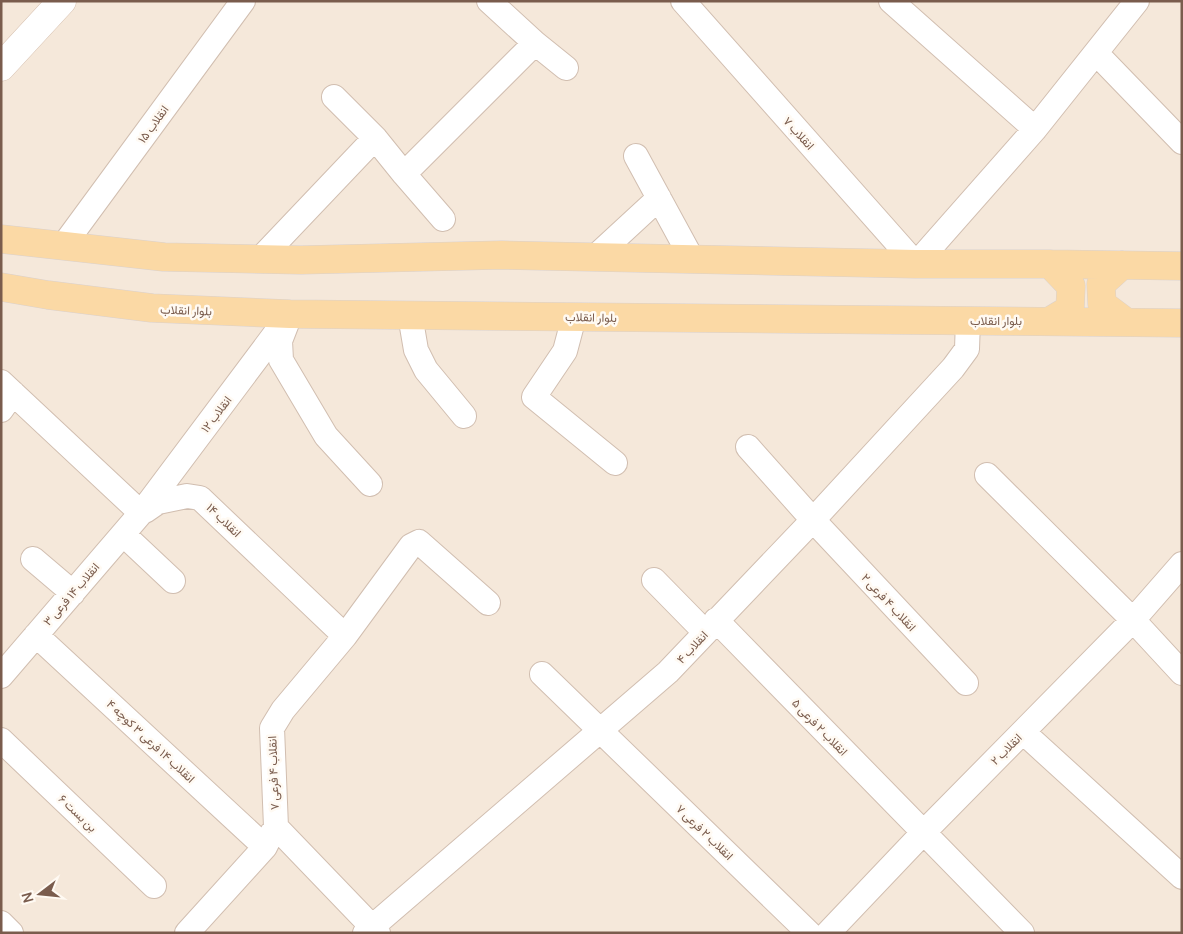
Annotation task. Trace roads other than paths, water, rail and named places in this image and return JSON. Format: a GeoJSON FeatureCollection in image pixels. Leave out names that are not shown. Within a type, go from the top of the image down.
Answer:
{"type":"FeatureCollection","features":[{"type":"Feature","properties":{"kind":"main road"},"geometry":{"type":"LineString","coordinates":[[1,239],[164,257],[301,260],[502,255],[916,264],[1182,266]]}},
{"type":"Feature","properties":{"kind":"main road"},"geometry":{"type":"LineString","coordinates":[[1050,264],[1071,286],[1070,309],[1050,321]]}},
{"type":"Feature","properties":{"kind":"main road"},"geometry":{"type":"LineString","coordinates":[[1122,265],[1100,284],[1102,304],[1126,322]]}},
{"type":"Feature","properties":{"kind":"main road","name":"بلوار انقلاب"},"geometry":{"type":"LineString","coordinates":[[1,287],[152,308],[290,314],[1182,322]]}},
{"type":"Feature","properties":{"kind":"street"},"geometry":{"type":"LineString","coordinates":[[1,68],[62,1]]}},
{"type":"Feature","properties":{"kind":"street","name":"انقلاب ۱۵"},"geometry":{"type":"LineString","coordinates":[[63,246],[243,1]]}},
{"type":"Feature","properties":{"kind":"street"},"geometry":{"type":"LineString","coordinates":[[489,1],[566,68]]}},
{"type":"Feature","properties":{"kind":"street","name":"انقلاب ۷"},"geometry":{"type":"LineString","coordinates":[[683,1],[916,264]]}},
{"type":"Feature","properties":{"kind":"street"},"geometry":{"type":"LineString","coordinates":[[891,1],[1035,129]]}},
{"type":"Feature","properties":{"kind":"street"},"geometry":{"type":"LineString","coordinates":[[916,264],[1035,129],[1137,1]]}},
{"type":"Feature","properties":{"kind":"street"},"geometry":{"type":"LineString","coordinates":[[404,174],[535,43]]}},
{"type":"Feature","properties":{"kind":"street"},"geometry":{"type":"LineString","coordinates":[[1096,53],[1182,142]]}},
{"type":"Feature","properties":{"kind":"street"},"geometry":{"type":"LineString","coordinates":[[334,97],[375,138],[443,219]]}},
{"type":"Feature","properties":{"kind":"street"},"geometry":{"type":"LineString","coordinates":[[260,259],[375,138]]}},
{"type":"Feature","properties":{"kind":"street"},"geometry":{"type":"LineString","coordinates":[[636,156],[692,259]]}},
{"type":"Feature","properties":{"kind":"street"},"geometry":{"type":"LineString","coordinates":[[595,257],[659,198]]}},
{"type":"Feature","properties":{"kind":"street"},"geometry":{"type":"LineString","coordinates":[[290,314],[280,341],[282,360],[326,436],[370,484]]}},
{"type":"Feature","properties":{"kind":"street","name":"انقلاب ۱۲"},"geometry":{"type":"LineString","coordinates":[[141,513],[290,314]]}},
{"type":"Feature","properties":{"kind":"street"},"geometry":{"type":"LineString","coordinates":[[410,315],[416,350],[426,370],[464,416]]}},
{"type":"Feature","properties":{"kind":"street"},"geometry":{"type":"LineString","coordinates":[[574,317],[565,351],[534,397],[615,463]]}},
{"type":"Feature","properties":{"kind":"street","name":"انقلاب ۴"},"geometry":{"type":"LineString","coordinates":[[372,931],[668,672],[953,368],[967,349],[968,320]]}},
{"type":"Feature","properties":{"kind":"street"},"geometry":{"type":"LineString","coordinates":[[5,395],[141,513]]}},
{"type":"Feature","properties":{"kind":"street","name":"انقلاب ۴ فرعی ۲"},"geometry":{"type":"LineString","coordinates":[[748,447],[812,520],[966,683]]}},
{"type":"Feature","properties":{"kind":"street"},"geometry":{"type":"LineString","coordinates":[[987,475],[1133,620],[1182,673]]}},
{"type":"Feature","properties":{"kind":"street","name":"انقلاب ۱۴"},"geometry":{"type":"LineString","coordinates":[[141,513],[158,502],[187,496],[200,498],[345,636]]}},
{"type":"Feature","properties":{"kind":"street","name":"انقلاب ۱۴ فرعی ۳"},"geometry":{"type":"LineString","coordinates":[[1,676],[141,513]]}},
{"type":"Feature","properties":{"kind":"street"},"geometry":{"type":"LineString","coordinates":[[123,534],[173,581]]}},
{"type":"Feature","properties":{"kind":"street","name":"انقلاب ۴ فرعی ۷"},"geometry":{"type":"LineString","coordinates":[[372,931],[270,837],[272,728],[283,710],[345,636],[411,546],[419,542],[488,603]]}},
{"type":"Feature","properties":{"kind":"street"},"geometry":{"type":"LineString","coordinates":[[33,558],[73,593]]}},
{"type":"Feature","properties":{"kind":"street","name":"انقلاب ۲"},"geometry":{"type":"LineString","coordinates":[[828,933],[923,833],[1133,620],[1182,564]]}},
{"type":"Feature","properties":{"kind":"street","name":"انقلاب ۲ فرعی ۵"},"geometry":{"type":"LineString","coordinates":[[654,580],[710,626],[923,833],[1022,933]]}},
{"type":"Feature","properties":{"kind":"street","name":"انقلاب ۱۴ فرعی ۳ کوچه ۴"},"geometry":{"type":"LineString","coordinates":[[36,635],[270,837]]}},
{"type":"Feature","properties":{"kind":"street","name":"انقلاب ۲ فرعی ۷"},"geometry":{"type":"LineString","coordinates":[[542,674],[809,933]]}},
{"type":"Feature","properties":{"kind":"street"},"geometry":{"type":"LineString","coordinates":[[1023,732],[1182,877]]}},
{"type":"Feature","properties":{"kind":"street","name":"بن بست ۶"},"geometry":{"type":"LineString","coordinates":[[1,740],[154,886]]}},
{"type":"Feature","properties":{"kind":"street"},"geometry":{"type":"LineString","coordinates":[[187,933],[270,837]]}},
{"type":"Feature","properties":{"kind":"street"},"geometry":{"type":"LineString","coordinates":[[1,923],[11,933]]}}]}
